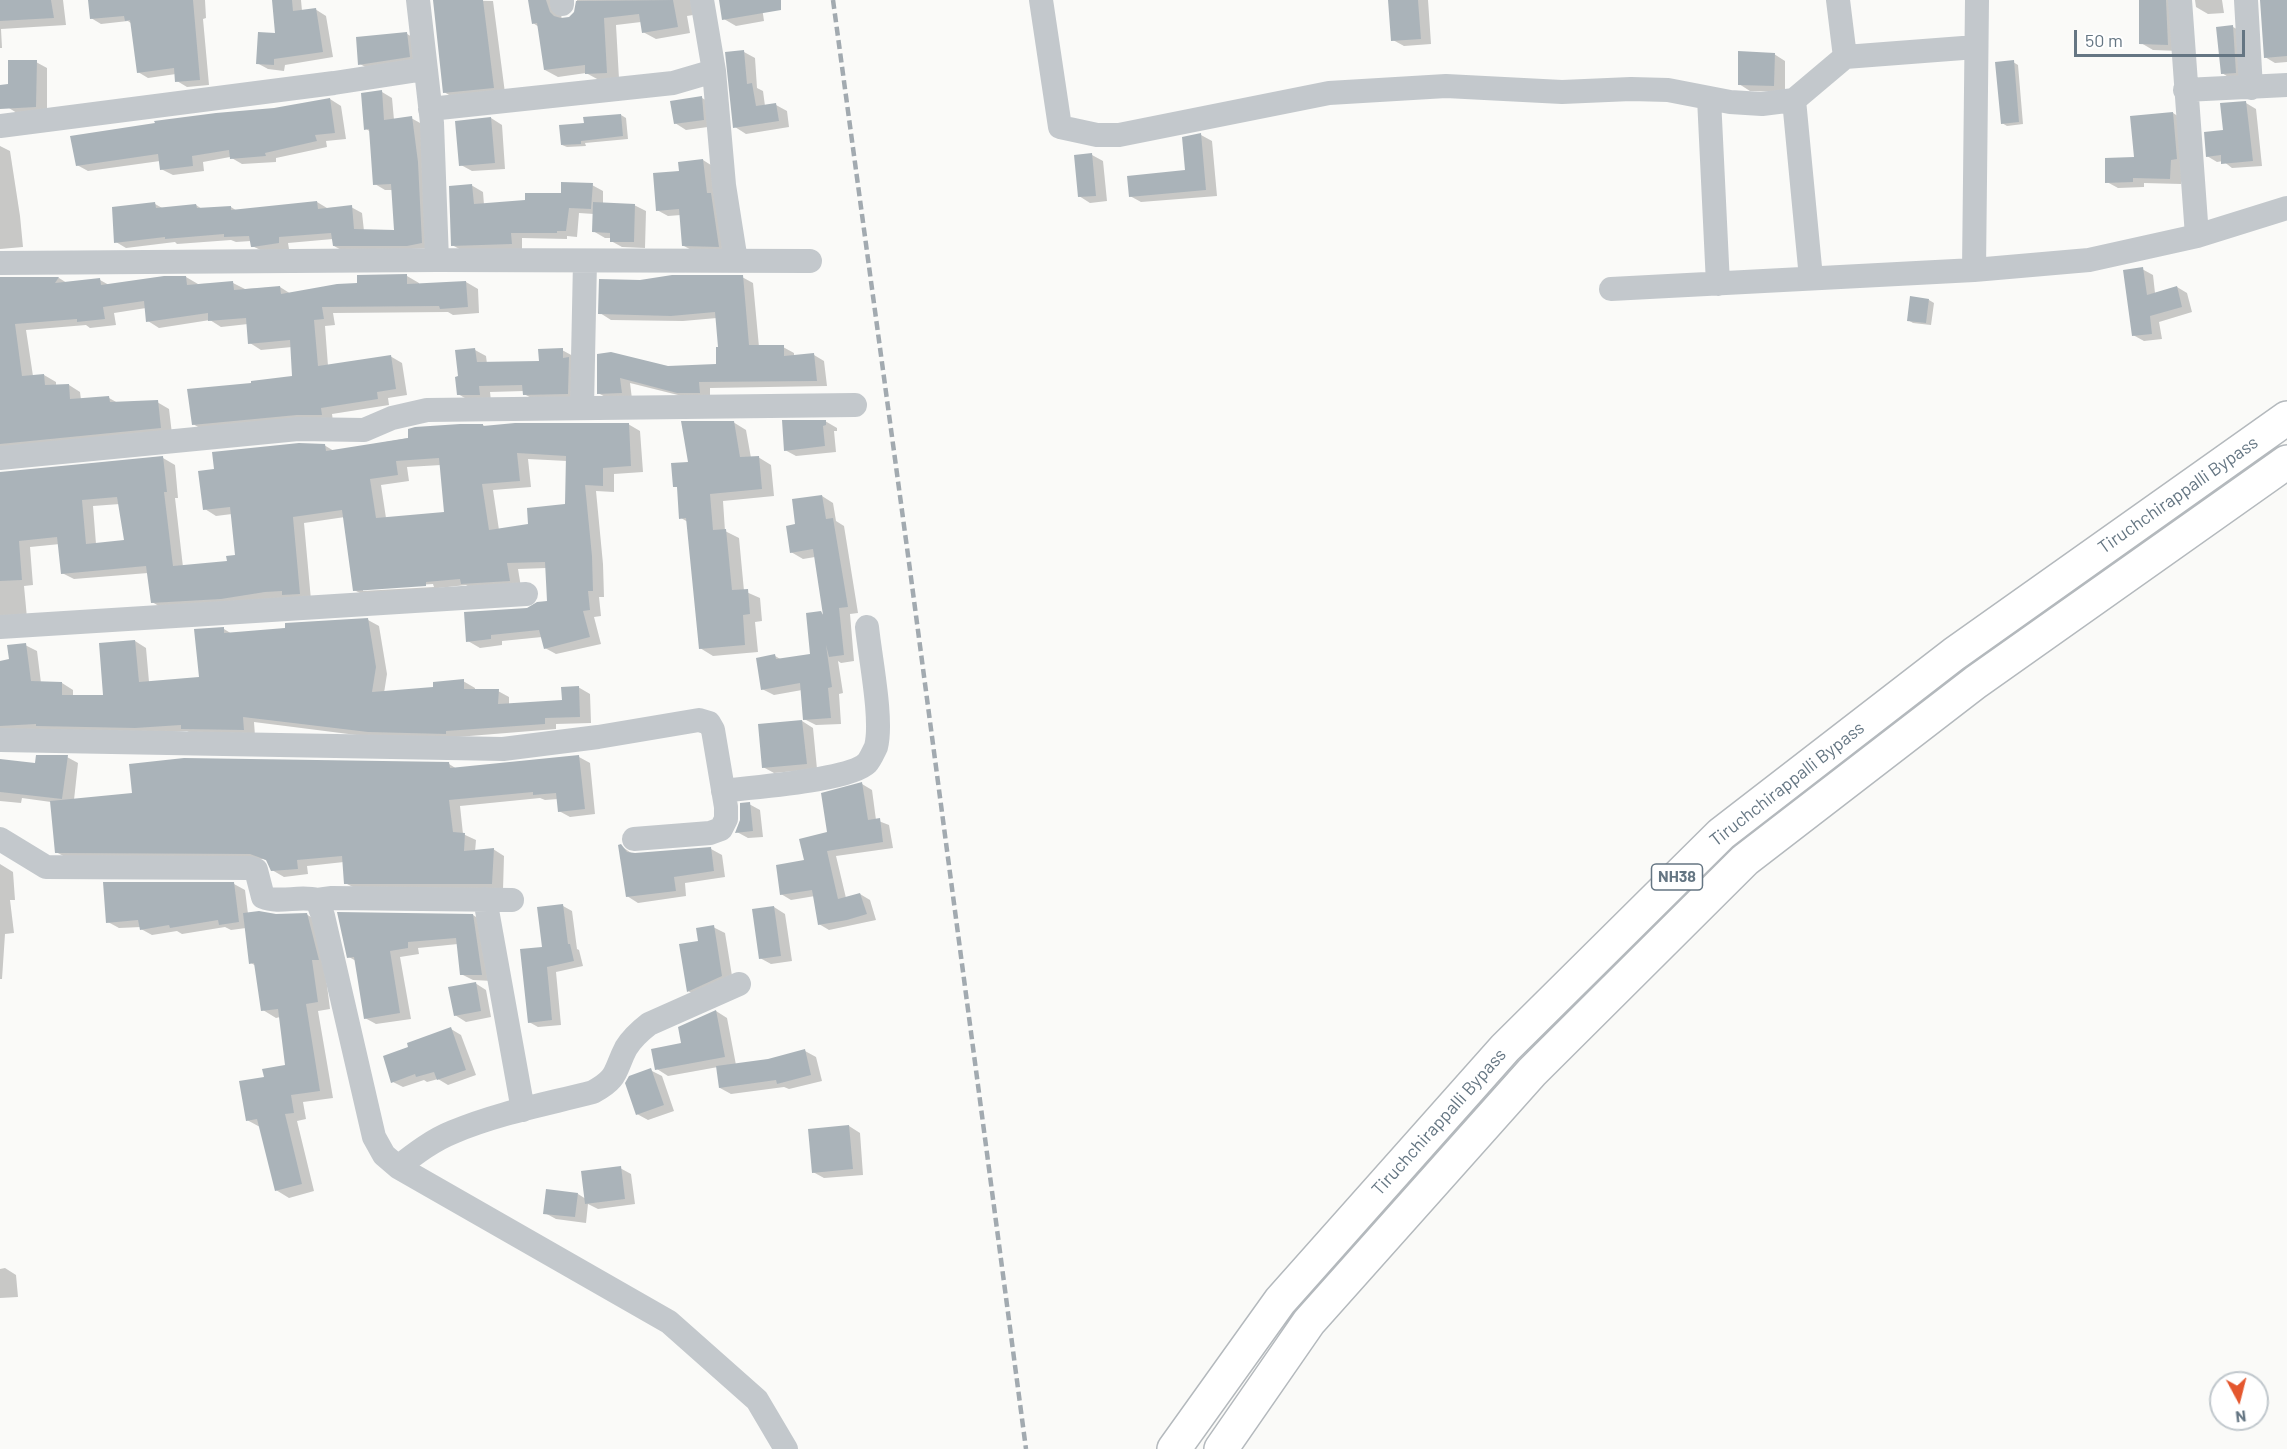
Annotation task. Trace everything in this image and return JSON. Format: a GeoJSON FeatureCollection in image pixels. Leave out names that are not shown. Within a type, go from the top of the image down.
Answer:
{"type":"FeatureCollection","features":[{"type":"Feature","properties":{"kind":"highway","name":"Tiruchchirappalli Bypass"},"geometry":{"type":"LineString","coordinates":[[1174,1449],[1280,1301],[1303,1275],[1505,1048],[1721,834],[1954,654],[2287,418]]}},
{"type":"Feature","properties":{"kind":"highway","name":"Tiruchchirappalli Bypass"},"geometry":{"type":"LineString","coordinates":[[1221,1449],[1309,1322],[1364,1260],[1532,1072],[1745,860],[1976,682],[2287,462]]}},
{"type":"Feature","properties":{"kind":"street"},"geometry":{"type":"LineString","coordinates":[[418,0],[430,110],[437,261]]}},
{"type":"Feature","properties":{"kind":"street"},"geometry":{"type":"LineString","coordinates":[[702,0],[714,71],[724,185],[736,261]]}},
{"type":"Feature","properties":{"kind":"street"},"geometry":{"type":"LineString","coordinates":[[1041,0],[1060,127],[1097,135],[1119,135],[1232,111],[1341,92],[1446,86],[1562,92],[1668,90],[1709,98],[1762,104],[1794,100],[1845,57],[1976,47]]}},
{"type":"Feature","properties":{"kind":"street"},"geometry":{"type":"LineString","coordinates":[[1838,0],[1845,57]]}},
{"type":"Feature","properties":{"kind":"street"},"geometry":{"type":"LineString","coordinates":[[1974,270],[1977,0]]}},
{"type":"Feature","properties":{"kind":"street"},"geometry":{"type":"LineString","coordinates":[[2180,0],[2197,236]]}},
{"type":"Feature","properties":{"kind":"street"},"geometry":{"type":"LineString","coordinates":[[2246,0],[2251,88]]}},
{"type":"Feature","properties":{"kind":"street"},"geometry":{"type":"LineString","coordinates":[[0,126],[425,69]]}},
{"type":"Feature","properties":{"kind":"street"},"geometry":{"type":"LineString","coordinates":[[430,110],[674,83],[714,71]]}},
{"type":"Feature","properties":{"kind":"street"},"geometry":{"type":"LineString","coordinates":[[2185,90],[2287,85]]}},
{"type":"Feature","properties":{"kind":"street"},"geometry":{"type":"LineString","coordinates":[[1709,98],[1718,284]]}},
{"type":"Feature","properties":{"kind":"street"},"geometry":{"type":"LineString","coordinates":[[1794,100],[1812,278]]}},
{"type":"Feature","properties":{"kind":"street"},"geometry":{"type":"LineString","coordinates":[[1611,289],[1974,270],[2089,260],[2197,236],[2287,208]]}},
{"type":"Feature","properties":{"kind":"street"},"geometry":{"type":"LineString","coordinates":[[582,408],[585,261]]}},
{"type":"Feature","properties":{"kind":"street"},"geometry":{"type":"LineString","coordinates":[[0,263],[810,261]]}},
{"type":"Feature","properties":{"kind":"street"},"geometry":{"type":"LineString","coordinates":[[0,458],[298,429],[364,430],[392,418],[427,410],[855,405]]}},
{"type":"Feature","properties":{"kind":"street"},"geometry":{"type":"LineString","coordinates":[[0,627],[526,594]]}},
{"type":"Feature","properties":{"kind":"street"},"geometry":{"type":"LineString","coordinates":[[723,791],[851,772],[867,763],[876,748],[878,725],[867,627]]}},
{"type":"Feature","properties":{"kind":"street"},"geometry":{"type":"LineString","coordinates":[[0,740],[503,749],[598,737],[699,720],[709,723],[713,730],[723,791],[726,819],[721,829],[634,839]]}},
{"type":"Feature","properties":{"kind":"street"},"geometry":{"type":"LineString","coordinates":[[0,839],[46,867],[250,868],[256,870],[259,876],[263,897],[270,900],[308,897],[317,900],[332,898],[512,900]]}},
{"type":"Feature","properties":{"kind":"street"},"geometry":{"type":"LineString","coordinates":[[485,899],[523,1110]]}},
{"type":"Feature","properties":{"kind":"street"},"geometry":{"type":"LineString","coordinates":[[317,900],[374,1137],[384,1155],[398,1167],[669,1322],[757,1400],[786,1449]]}},
{"type":"Feature","properties":{"kind":"street"},"geometry":{"type":"LineString","coordinates":[[398,1167],[423,1148],[453,1132],[491,1118],[593,1092],[608,1084],[617,1072],[626,1048],[649,1024],[739,984]]}},
{"type":"Feature","properties":{"kind":"building"},"geometry":{"type":"Polygon","coordinates":[[[0,0],[51,0],[54,18],[0,21],[0,0]]]}},
{"type":"Feature","properties":{"kind":"building"},"geometry":{"type":"Polygon","coordinates":[[[88,0],[193,0],[200,80],[175,82],[174,68],[137,73],[130,20],[125,21],[124,16],[90,19],[88,0]]]}},
{"type":"Feature","properties":{"kind":"building"},"geometry":{"type":"Polygon","coordinates":[[[272,0],[292,0],[293,11],[316,8],[323,52],[274,59],[274,65],[256,64],[258,32],[275,33],[272,0]]]}},
{"type":"Feature","properties":{"kind":"building"},"geometry":{"type":"Polygon","coordinates":[[[433,0],[483,0],[494,88],[443,93],[433,0]]]}},
{"type":"Feature","properties":{"kind":"building"},"geometry":{"type":"Polygon","coordinates":[[[528,0],[546,0],[550,12],[561,18],[569,17],[574,12],[576,1],[673,0],[678,27],[642,33],[639,14],[604,18],[607,73],[585,74],[585,65],[544,70],[537,23],[532,24],[528,0]]]}},
{"type":"Feature","properties":{"kind":"building"},"geometry":{"type":"Polygon","coordinates":[[[719,0],[781,0],[781,10],[722,20],[719,0]]]}},
{"type":"Feature","properties":{"kind":"building"},"geometry":{"type":"Polygon","coordinates":[[[1388,0],[1418,0],[1421,39],[1391,41],[1388,0]]]}},
{"type":"Feature","properties":{"kind":"building"},"geometry":{"type":"Polygon","coordinates":[[[2139,0],[2166,0],[2168,45],[2139,44],[2139,0]]]}},
{"type":"Feature","properties":{"kind":"building"},"geometry":{"type":"Polygon","coordinates":[[[2260,0],[2287,0],[2287,56],[2264,58],[2260,0]]]}},
{"type":"Feature","properties":{"kind":"building"},"geometry":{"type":"Polygon","coordinates":[[[2233,25],[2236,73],[2221,74],[2216,27],[2233,25]]]}},
{"type":"Feature","properties":{"kind":"building"},"geometry":{"type":"Polygon","coordinates":[[[407,32],[410,57],[358,65],[356,37],[407,32]]]}},
{"type":"Feature","properties":{"kind":"building"},"geometry":{"type":"Polygon","coordinates":[[[744,50],[747,84],[752,83],[756,106],[776,103],[779,121],[733,128],[725,52],[744,50]]]}},
{"type":"Feature","properties":{"kind":"building"},"geometry":{"type":"Polygon","coordinates":[[[1738,51],[1775,53],[1774,86],[1738,85],[1738,51]]]}},
{"type":"Feature","properties":{"kind":"building"},"geometry":{"type":"Polygon","coordinates":[[[8,60],[37,60],[36,107],[0,109],[0,85],[8,84],[8,60]]]}},
{"type":"Feature","properties":{"kind":"building"},"geometry":{"type":"Polygon","coordinates":[[[2014,60],[2019,122],[2001,124],[1995,62],[2014,60]]]}},
{"type":"Feature","properties":{"kind":"building"},"geometry":{"type":"Polygon","coordinates":[[[382,90],[384,120],[412,116],[418,162],[422,243],[407,246],[333,246],[331,233],[279,237],[279,243],[253,247],[251,247],[249,236],[224,237],[224,234],[165,239],[165,237],[114,243],[112,207],[155,202],[156,208],[196,204],[197,208],[231,206],[231,210],[317,201],[318,209],[352,205],[354,229],[394,230],[391,184],[373,185],[369,129],[364,130],[361,93],[382,90]]]}},
{"type":"Feature","properties":{"kind":"building"},"geometry":{"type":"Polygon","coordinates":[[[702,96],[704,120],[674,124],[670,101],[702,96]]]}},
{"type":"Feature","properties":{"kind":"building"},"geometry":{"type":"Polygon","coordinates":[[[330,98],[335,133],[315,135],[317,141],[265,153],[266,156],[230,159],[229,150],[192,156],[193,166],[160,170],[158,154],[76,166],[70,136],[155,123],[154,121],[274,108],[330,98]]]}},
{"type":"Feature","properties":{"kind":"building"},"geometry":{"type":"Polygon","coordinates":[[[2246,101],[2253,161],[2221,164],[2221,155],[2206,157],[2204,132],[2223,130],[2220,103],[2246,101]]]}},
{"type":"Feature","properties":{"kind":"building"},"geometry":{"type":"Polygon","coordinates":[[[2173,112],[2177,159],[2171,160],[2170,179],[2133,178],[2133,182],[2105,183],[2105,158],[2134,157],[2130,116],[2173,112]]]}},
{"type":"Feature","properties":{"kind":"building"},"geometry":{"type":"Polygon","coordinates":[[[621,114],[623,136],[581,141],[581,144],[561,145],[559,125],[584,123],[583,117],[621,114]]]}},
{"type":"Feature","properties":{"kind":"building"},"geometry":{"type":"Polygon","coordinates":[[[491,117],[495,163],[459,166],[455,121],[491,117]]]}},
{"type":"Feature","properties":{"kind":"building"},"geometry":{"type":"Polygon","coordinates":[[[1201,133],[1206,190],[1129,197],[1127,176],[1185,170],[1182,137],[1201,133]]]}},
{"type":"Feature","properties":{"kind":"building"},"geometry":{"type":"Polygon","coordinates":[[[1092,153],[1096,196],[1078,197],[1074,155],[1092,153]]]}},
{"type":"Feature","properties":{"kind":"building"},"geometry":{"type":"Polygon","coordinates":[[[703,159],[707,193],[711,193],[719,247],[682,246],[679,209],[656,211],[653,173],[679,171],[678,162],[703,159]]]}},
{"type":"Feature","properties":{"kind":"building"},"geometry":{"type":"Polygon","coordinates":[[[561,182],[593,183],[591,209],[569,208],[566,231],[511,233],[512,244],[451,246],[449,186],[472,184],[474,204],[525,200],[525,193],[561,193],[561,182]]]}},
{"type":"Feature","properties":{"kind":"building"},"geometry":{"type":"Polygon","coordinates":[[[593,202],[635,204],[634,242],[610,242],[610,233],[592,232],[593,202]]]}},
{"type":"Feature","properties":{"kind":"building"},"geometry":{"type":"Polygon","coordinates":[[[2143,267],[2147,295],[2177,286],[2182,307],[2150,316],[2152,334],[2132,336],[2123,270],[2143,267]]]}},
{"type":"Feature","properties":{"kind":"building"},"geometry":{"type":"Polygon","coordinates":[[[407,274],[407,284],[466,281],[468,307],[440,309],[439,306],[322,307],[324,319],[314,320],[318,366],[391,355],[396,389],[377,392],[378,399],[321,408],[322,415],[297,415],[192,425],[187,389],[251,383],[251,381],[292,376],[290,340],[248,344],[246,318],[208,321],[208,313],[146,322],[144,301],[103,307],[105,319],[15,324],[22,376],[44,374],[45,385],[69,384],[70,399],[109,396],[110,402],[158,400],[161,428],[0,444],[0,277],[59,277],[55,283],[100,278],[101,285],[164,276],[186,276],[187,285],[233,281],[234,290],[280,286],[281,294],[337,284],[357,283],[357,275],[407,274]]]}},
{"type":"Feature","properties":{"kind":"building"},"geometry":{"type":"Polygon","coordinates":[[[672,275],[743,275],[749,345],[784,345],[784,356],[814,353],[817,381],[699,382],[700,393],[677,393],[620,378],[622,393],[597,394],[597,354],[611,352],[668,366],[716,364],[716,347],[718,347],[715,312],[671,316],[598,314],[599,279],[640,280],[672,275]]]}},
{"type":"Feature","properties":{"kind":"building"},"geometry":{"type":"Polygon","coordinates":[[[1910,296],[1929,299],[1926,323],[1907,321],[1910,296]]]}},
{"type":"Feature","properties":{"kind":"building"},"geometry":{"type":"Polygon","coordinates":[[[475,348],[477,362],[539,361],[538,349],[563,348],[563,358],[569,357],[568,394],[523,395],[522,385],[479,386],[480,395],[457,395],[455,377],[458,376],[455,350],[475,348]]]}},
{"type":"Feature","properties":{"kind":"building"},"geometry":{"type":"Polygon","coordinates":[[[782,420],[826,420],[826,425],[823,426],[825,446],[784,451],[782,420]]]}},
{"type":"Feature","properties":{"kind":"building"},"geometry":{"type":"Polygon","coordinates":[[[681,421],[734,421],[740,457],[759,456],[762,489],[710,494],[713,530],[726,529],[732,590],[748,589],[750,614],[743,615],[745,645],[699,649],[686,518],[679,519],[677,487],[673,487],[671,463],[688,462],[681,421]]]}},
{"type":"Feature","properties":{"kind":"building"},"geometry":{"type":"Polygon","coordinates":[[[515,423],[629,423],[631,466],[603,468],[603,486],[585,485],[593,591],[588,591],[590,610],[583,611],[590,637],[544,649],[539,630],[491,635],[491,639],[466,642],[464,612],[527,608],[537,602],[547,601],[545,562],[507,563],[510,581],[461,584],[460,579],[426,582],[426,586],[353,591],[342,510],[293,517],[300,594],[282,595],[282,591],[265,592],[221,599],[151,603],[146,566],[61,574],[57,537],[19,541],[22,580],[0,581],[0,472],[163,456],[167,492],[164,492],[173,566],[227,561],[226,556],[235,555],[230,507],[203,510],[198,471],[214,469],[212,452],[299,443],[325,444],[326,451],[408,438],[408,429],[415,427],[460,424],[483,424],[483,426],[515,423]],[[517,453],[520,481],[482,484],[489,530],[528,524],[527,508],[565,504],[566,456],[517,453]],[[439,458],[396,461],[398,475],[370,479],[376,518],[444,512],[439,458]],[[117,497],[82,500],[86,544],[124,540],[117,497]]]}},
{"type":"Feature","properties":{"kind":"building"},"geometry":{"type":"Polygon","coordinates":[[[822,495],[826,519],[833,518],[848,607],[839,608],[844,655],[829,657],[826,645],[832,687],[828,688],[831,718],[803,720],[800,683],[761,690],[756,658],[775,654],[776,659],[810,654],[806,613],[821,611],[823,615],[813,549],[790,553],[786,526],[795,524],[792,499],[822,495]]]}},
{"type":"Feature","properties":{"kind":"building"},"geometry":{"type":"Polygon","coordinates":[[[368,618],[376,667],[372,692],[433,687],[433,682],[464,679],[464,689],[499,689],[498,704],[562,700],[561,687],[579,686],[580,717],[545,718],[545,724],[446,731],[446,734],[368,732],[243,717],[244,730],[181,729],[181,725],[135,728],[36,726],[36,724],[0,726],[0,661],[9,659],[7,645],[26,643],[31,681],[62,682],[62,695],[103,695],[99,643],[135,640],[139,682],[199,677],[194,629],[224,627],[224,633],[285,628],[285,623],[368,618]]]}},
{"type":"Feature","properties":{"kind":"building"},"geometry":{"type":"Polygon","coordinates":[[[802,720],[807,764],[762,768],[758,724],[802,720]]]}},
{"type":"Feature","properties":{"kind":"building"},"geometry":{"type":"Polygon","coordinates":[[[36,755],[68,755],[62,799],[0,792],[0,759],[35,763],[36,755]]]}},
{"type":"Feature","properties":{"kind":"building"},"geometry":{"type":"Polygon","coordinates":[[[579,755],[585,809],[558,812],[556,793],[533,795],[533,792],[449,800],[453,832],[465,833],[464,851],[494,848],[492,884],[344,884],[342,856],[297,860],[298,869],[271,871],[266,860],[250,854],[55,853],[50,801],[132,793],[129,764],[184,758],[449,762],[450,768],[579,755]]]}},
{"type":"Feature","properties":{"kind":"building"},"geometry":{"type":"Polygon","coordinates":[[[862,782],[868,820],[880,818],[883,842],[827,851],[838,899],[860,893],[867,914],[818,925],[812,890],[780,895],[776,865],[804,860],[799,839],[827,832],[821,793],[862,782]]]}},
{"type":"Feature","properties":{"kind":"building"},"geometry":{"type":"Polygon","coordinates":[[[750,802],[753,831],[735,833],[740,820],[740,803],[750,802]]]}},
{"type":"Feature","properties":{"kind":"building"},"geometry":{"type":"Polygon","coordinates":[[[621,844],[627,852],[635,853],[711,847],[714,871],[674,877],[676,891],[626,897],[618,845],[621,844]]]}},
{"type":"Feature","properties":{"kind":"building"},"geometry":{"type":"Polygon","coordinates":[[[103,882],[234,882],[239,922],[219,925],[218,920],[170,928],[169,925],[140,930],[138,920],[106,923],[103,882]]]}},
{"type":"Feature","properties":{"kind":"building"},"geometry":{"type":"Polygon","coordinates":[[[563,904],[568,944],[570,944],[574,961],[547,967],[552,1020],[528,1023],[520,949],[542,947],[537,907],[563,904]]]}},
{"type":"Feature","properties":{"kind":"building"},"geometry":{"type":"Polygon","coordinates":[[[774,906],[781,956],[759,959],[752,909],[774,906]]]}},
{"type":"Feature","properties":{"kind":"building"},"geometry":{"type":"Polygon","coordinates":[[[259,911],[276,914],[307,913],[319,960],[312,960],[318,1002],[306,1004],[320,1091],[291,1095],[294,1113],[285,1114],[302,1184],[275,1191],[257,1119],[246,1121],[239,1081],[264,1077],[262,1069],[285,1065],[278,1009],[261,1011],[254,963],[249,964],[243,913],[259,911]]]}},
{"type":"Feature","properties":{"kind":"building"},"geometry":{"type":"Polygon","coordinates":[[[337,912],[473,914],[482,975],[460,975],[456,938],[408,942],[408,948],[390,951],[400,1013],[364,1019],[354,957],[347,958],[337,912]]]}},
{"type":"Feature","properties":{"kind":"building"},"geometry":{"type":"Polygon","coordinates":[[[714,925],[722,976],[687,992],[679,944],[698,941],[696,928],[714,925]]]}},
{"type":"Feature","properties":{"kind":"building"},"geometry":{"type":"Polygon","coordinates":[[[476,982],[481,1011],[454,1016],[448,987],[476,982]]]}},
{"type":"Feature","properties":{"kind":"building"},"geometry":{"type":"Polygon","coordinates":[[[716,1010],[725,1057],[655,1070],[651,1049],[681,1043],[678,1027],[716,1010]]]}},
{"type":"Feature","properties":{"kind":"building"},"geometry":{"type":"Polygon","coordinates":[[[451,1027],[466,1070],[437,1080],[434,1072],[416,1077],[415,1074],[391,1083],[383,1056],[408,1047],[407,1043],[451,1027]]]}},
{"type":"Feature","properties":{"kind":"building"},"geometry":{"type":"Polygon","coordinates":[[[805,1049],[811,1075],[777,1084],[776,1080],[719,1088],[716,1066],[768,1059],[805,1049]]]}},
{"type":"Feature","properties":{"kind":"building"},"geometry":{"type":"Polygon","coordinates":[[[651,1068],[664,1105],[636,1115],[625,1083],[629,1076],[651,1068]]]}},
{"type":"Feature","properties":{"kind":"building"},"geometry":{"type":"Polygon","coordinates":[[[849,1125],[853,1169],[812,1173],[808,1129],[849,1125]]]}},
{"type":"Feature","properties":{"kind":"building"},"geometry":{"type":"Polygon","coordinates":[[[621,1166],[625,1199],[585,1204],[581,1171],[621,1166]]]}},
{"type":"Feature","properties":{"kind":"building"},"geometry":{"type":"Polygon","coordinates":[[[546,1189],[578,1193],[575,1217],[543,1214],[546,1189]]]}},
{"type":"Feature","properties":{"kind":"railway"},"geometry":{"type":"LineString","coordinates":[[833,0],[1026,1449]]}}]}
